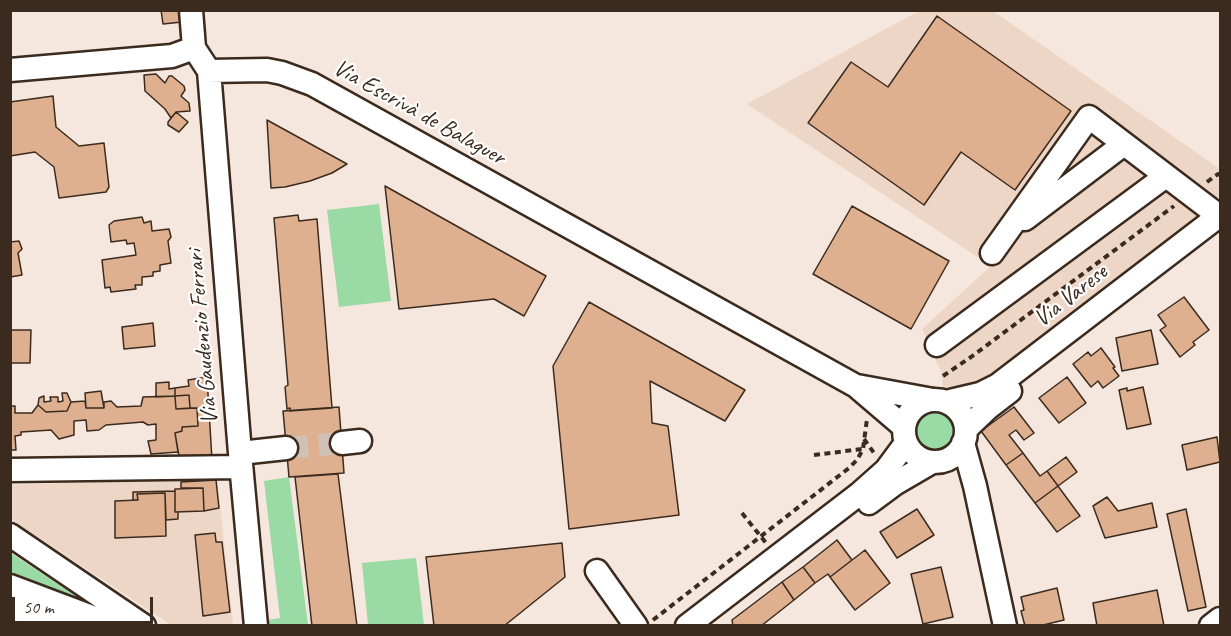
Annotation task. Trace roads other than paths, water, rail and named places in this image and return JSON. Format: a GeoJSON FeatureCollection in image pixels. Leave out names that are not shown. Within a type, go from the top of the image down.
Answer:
{"type":"FeatureCollection","features":[{"type":"Feature","properties":{"kind":"street"},"geometry":{"type":"LineString","coordinates":[[10,70],[172,56],[194,48],[191,10]]}},
{"type":"Feature","properties":{"kind":"street","name":"Via Gaudenzio Ferrari"},"geometry":{"type":"LineString","coordinates":[[194,48],[209,71],[240,460],[256,626]]}},
{"type":"Feature","properties":{"kind":"street","name":"Via Escrivà de Balaguer"},"geometry":{"type":"LineString","coordinates":[[209,71],[267,70],[312,84],[856,386]]}},
{"type":"Feature","properties":{"kind":"street"},"geometry":{"type":"LineString","coordinates":[[992,253],[1089,117],[1190,194],[1220,221]]}},
{"type":"Feature","properties":{"kind":"street"},"geometry":{"type":"LineString","coordinates":[[1008,231],[1124,144]]}},
{"type":"Feature","properties":{"kind":"street"},"geometry":{"type":"LineString","coordinates":[[936,345],[1166,176]]}},
{"type":"Feature","properties":{"kind":"street","name":"Via Varese"},"geometry":{"type":"LineString","coordinates":[[940,401],[980,394],[998,385],[1220,221]]}},
{"type":"Feature","properties":{"kind":"street","name":"Via Varese"},"geometry":{"type":"LineString","coordinates":[[965,436],[988,408],[1220,221]]}},
{"type":"Feature","properties":{"kind":"street"},"geometry":{"type":"LineString","coordinates":[[856,386],[940,401],[961,414],[1005,626]]}},
{"type":"Feature","properties":{"kind":"street"},"geometry":{"type":"LineString","coordinates":[[856,386],[905,435],[914,454],[957,470],[975,486]]}},
{"type":"Feature","properties":{"kind":"street"},"geometry":{"type":"LineString","coordinates":[[687,626],[873,482],[886,470],[905,435],[906,420],[915,407],[926,401],[940,401]]}},
{"type":"Feature","properties":{"kind":"street"},"geometry":{"type":"LineString","coordinates":[[708,626],[896,483],[937,461],[954,455],[965,436]]}},
{"type":"Feature","properties":{"kind":"street"},"geometry":{"type":"LineString","coordinates":[[10,470],[240,460],[286,448]]}},
{"type":"Feature","properties":{"kind":"street"},"geometry":{"type":"LineString","coordinates":[[10,535],[144,626]]}},
{"type":"Feature","properties":{"kind":"street"},"geometry":{"type":"LineString","coordinates":[[597,571],[636,626]]}},
{"type":"Feature","properties":{"kind":"street"},"geometry":{"type":"LineString","coordinates":[[10,586],[116,626]]}},
{"type":"Feature","properties":{"kind":"street"},"geometry":{"type":"LineString","coordinates":[[10,608],[64,626]]}},
{"type":"Feature","properties":{"kind":"street"},"geometry":{"type":"LineString","coordinates":[[1210,626],[1221,619]]}},
{"type":"Feature","properties":{"kind":"street"},"geometry":{"type":"LineString","coordinates":[[10,624],[15,626]]}},
{"type":"Feature","properties":{"kind":"tunnel"},"geometry":{"type":"LineString","coordinates":[[286,448],[342,443]]}}]}
